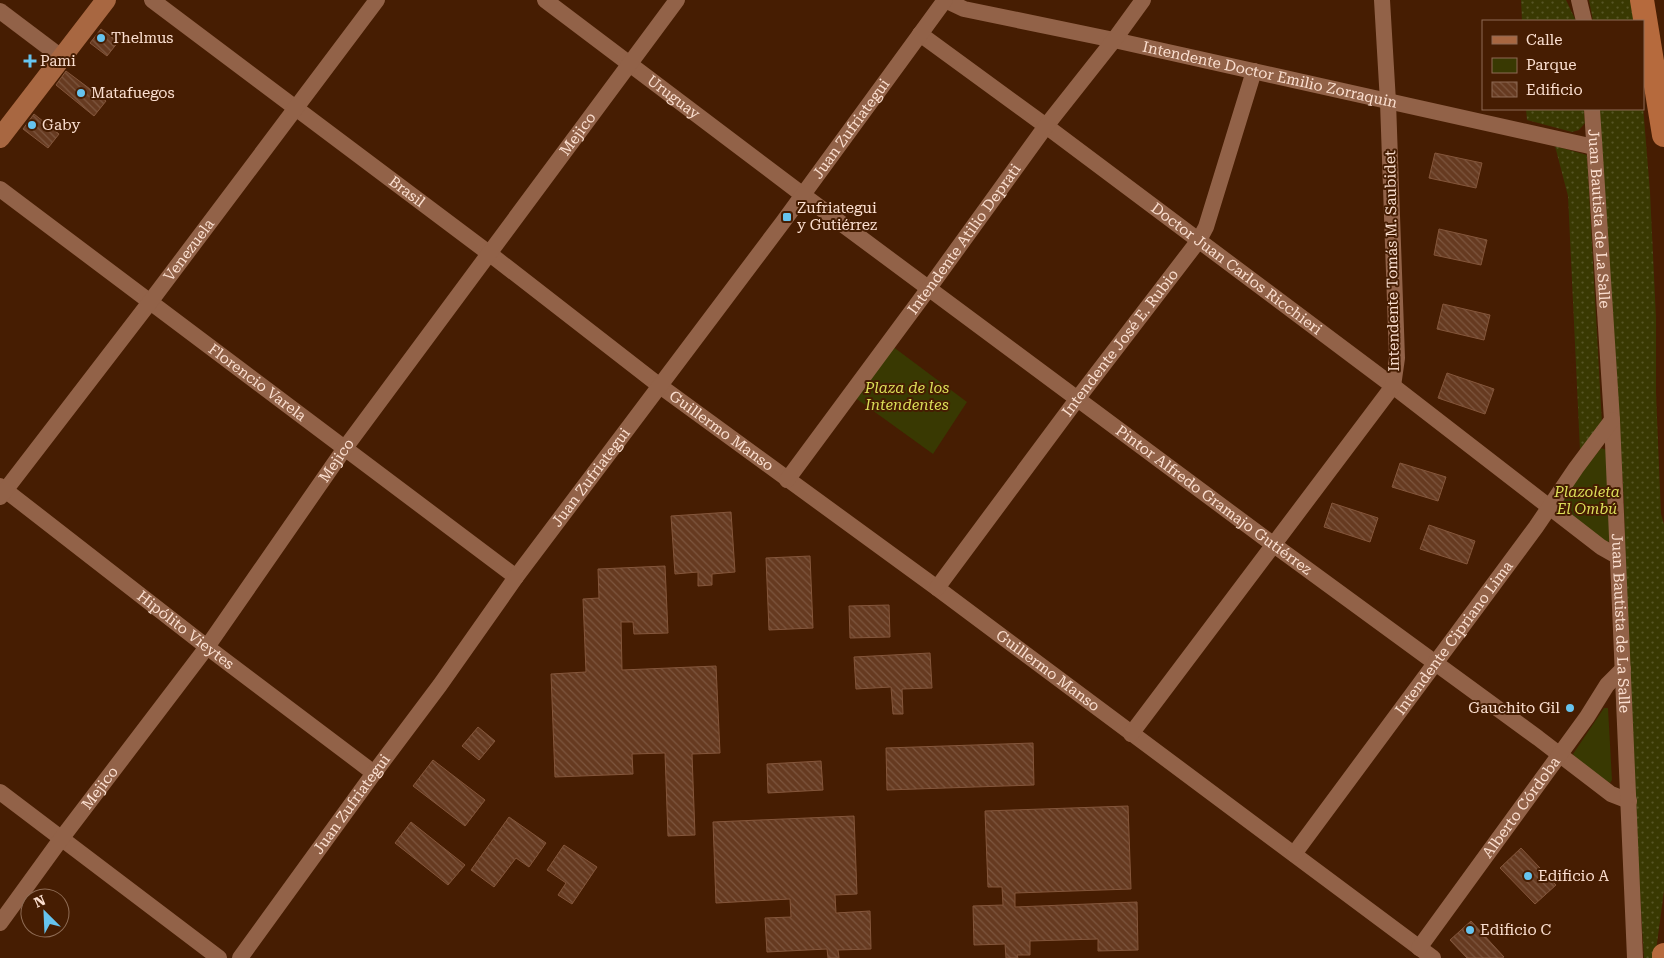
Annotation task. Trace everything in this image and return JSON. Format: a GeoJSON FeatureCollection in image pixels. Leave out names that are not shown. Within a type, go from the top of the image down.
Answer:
{"type":"FeatureCollection","features":[{"type":"Feature","properties":{"kind":"highway"},"geometry":{"type":"LineString","coordinates":[[1642,0],[1664,135]]}},
{"type":"Feature","properties":{"kind":"main road"},"geometry":{"type":"LineString","coordinates":[[0,138],[106,0]]}},
{"type":"Feature","properties":{"kind":"street","name":"Brasil"},"geometry":{"type":"LineString","coordinates":[[152,0],[490,254],[660,386]]}},
{"type":"Feature","properties":{"kind":"street","name":"Venezuela"},"geometry":{"type":"LineString","coordinates":[[2,491],[150,302],[377,0]]}},
{"type":"Feature","properties":{"kind":"street","name":"Uruguay"},"geometry":{"type":"LineString","coordinates":[[546,0],[803,194]]}},
{"type":"Feature","properties":{"kind":"street","name":"Mejico"},"geometry":{"type":"LineString","coordinates":[[0,923],[61,839],[207,647],[345,448],[677,0]]}},
{"type":"Feature","properties":{"kind":"street","name":"Intendente Doctor Emilio Zorraquin"},"geometry":{"type":"LineString","coordinates":[[945,0],[964,9],[1114,40],[1594,147]]}},
{"type":"Feature","properties":{"kind":"street","name":"Juan Zufriategui"},"geometry":{"type":"LineString","coordinates":[[240,958],[440,685],[516,576],[803,194],[945,0]]}},
{"type":"Feature","properties":{"kind":"street","name":"Intendente Atilio Deprati"},"geometry":{"type":"LineString","coordinates":[[787,480],[1046,126],[1114,40],[1142,0]]}},
{"type":"Feature","properties":{"kind":"street","name":"Intendente Tomás M. Saubidet"},"geometry":{"type":"LineString","coordinates":[[1131,734],[1393,386],[1397,358],[1388,102],[1382,0]]}},
{"type":"Feature","properties":{"kind":"street"},"geometry":{"type":"LineString","coordinates":[[1579,0],[1584,20]]}},
{"type":"Feature","properties":{"kind":"street"},"geometry":{"type":"LineString","coordinates":[[0,11],[61,57]]}},
{"type":"Feature","properties":{"kind":"street","name":"Doctor Juan Carlos Ricchieri"},"geometry":{"type":"LineString","coordinates":[[920,34],[1393,386],[1550,506],[1601,548],[1617,556]]}},
{"type":"Feature","properties":{"kind":"street","name":"Intendente José E. Rubio"},"geometry":{"type":"LineString","coordinates":[[937,588],[1078,398],[1199,240],[1206,227],[1254,71]]}},
{"type":"Feature","properties":{"kind":"street","name":"Juan Bautista de La Salle"},"geometry":{"type":"LineString","coordinates":[[1592,110],[1612,420],[1635,958]]}},
{"type":"Feature","properties":{"kind":"street","name":"Florencio Varela"},"geometry":{"type":"LineString","coordinates":[[0,190],[516,576]]}},
{"type":"Feature","properties":{"kind":"street","name":"Pintor Alfredo Gramajo Gutiérrez"},"geometry":{"type":"LineString","coordinates":[[803,194],[1611,794],[1629,800]]}},
{"type":"Feature","properties":{"kind":"street","name":"Guillermo Manso"},"geometry":{"type":"LineString","coordinates":[[660,386],[937,588],[1433,958]]}},
{"type":"Feature","properties":{"kind":"street","name":"Intendente Cipriano Lima"},"geometry":{"type":"LineString","coordinates":[[1294,854],[1536,527],[1576,468],[1612,420]]}},
{"type":"Feature","properties":{"kind":"street","name":"Hipólito Vieytes"},"geometry":{"type":"LineString","coordinates":[[2,491],[374,773]]}},
{"type":"Feature","properties":{"kind":"street","name":"Alberto Córdoba"},"geometry":{"type":"LineString","coordinates":[[1420,948],[1560,755],[1607,685],[1623,669]]}},
{"type":"Feature","properties":{"kind":"street"},"geometry":{"type":"LineString","coordinates":[[0,792],[219,958]]}},
{"type":"Feature","properties":{"kind":"green space"},"geometry":{"type":"Polygon","coordinates":[[[1521,0],[1566,0],[1576,20],[1522,20],[1521,0]]]}},
{"type":"Feature","properties":{"kind":"green space"},"geometry":{"type":"Polygon","coordinates":[[[1589,0],[1633,0],[1636,20],[1593,20],[1589,0]]]}},
{"type":"Feature","properties":{"kind":"green space"},"geometry":{"type":"Polygon","coordinates":[[[1526,110],[1584,110],[1585,123],[1579,130],[1572,132],[1527,120],[1526,110]]]}},
{"type":"Feature","properties":{"kind":"green space"},"geometry":{"type":"Polygon","coordinates":[[[1599,110],[1643,110],[1650,192],[1656,318],[1656,393],[1661,514],[1664,524],[1664,891],[1655,958],[1644,958],[1629,718],[1624,503],[1599,110]]]}},
{"type":"Feature","properties":{"kind":"green space"},"geometry":{"type":"Polygon","coordinates":[[[1555,146],[1587,155],[1602,424],[1580,450],[1568,196],[1555,146]]]}},
{"type":"Feature","properties":{"kind":"green space","name":"Plaza de los Intendentes"},"geometry":{"type":"Polygon","coordinates":[[[892,346],[967,402],[933,454],[854,397],[892,346]]]}},
{"type":"Feature","properties":{"kind":"green space","name":"Plazoleta El Ombú"},"geometry":{"type":"Polygon","coordinates":[[[1601,448],[1607,450],[1610,541],[1603,544],[1557,505],[1601,448]]]}},
{"type":"Feature","properties":{"kind":"green space"},"geometry":{"type":"Polygon","coordinates":[[[1604,708],[1608,708],[1612,780],[1610,783],[1576,761],[1573,754],[1604,708]]]}},
{"type":"Feature","properties":{"kind":"building"},"geometry":{"type":"Polygon","coordinates":[[[101,29],[118,42],[107,56],[90,43],[101,29]]]}},
{"type":"Feature","properties":{"kind":"building","name":"Matafuegos"},"geometry":{"type":"Polygon","coordinates":[[[66,71],[106,101],[94,116],[56,85],[66,71]]]}},
{"type":"Feature","properties":{"kind":"building"},"geometry":{"type":"Polygon","coordinates":[[[34,114],[59,134],[48,148],[23,129],[34,114]]]}},
{"type":"Feature","properties":{"kind":"building"},"geometry":{"type":"Polygon","coordinates":[[[1435,153],[1482,163],[1476,188],[1429,178],[1435,153]]]}},
{"type":"Feature","properties":{"kind":"building"},"geometry":{"type":"Polygon","coordinates":[[[1439,229],[1487,240],[1481,265],[1434,255],[1439,229]]]}},
{"type":"Feature","properties":{"kind":"building"},"geometry":{"type":"Polygon","coordinates":[[[1443,304],[1490,315],[1484,340],[1437,329],[1443,304]]]}},
{"type":"Feature","properties":{"kind":"building"},"geometry":{"type":"Polygon","coordinates":[[[1447,373],[1494,389],[1485,414],[1438,398],[1447,373]]]}},
{"type":"Feature","properties":{"kind":"building"},"geometry":{"type":"Polygon","coordinates":[[[1400,463],[1446,477],[1438,501],[1392,487],[1400,463]]]}},
{"type":"Feature","properties":{"kind":"building"},"geometry":{"type":"Polygon","coordinates":[[[1332,503],[1378,518],[1370,542],[1324,527],[1332,503]]]}},
{"type":"Feature","properties":{"kind":"building"},"geometry":{"type":"Polygon","coordinates":[[[731,512],[735,572],[712,574],[712,585],[698,586],[698,572],[675,574],[671,516],[731,512]]]}},
{"type":"Feature","properties":{"kind":"building"},"geometry":{"type":"Polygon","coordinates":[[[1429,525],[1475,541],[1467,564],[1420,549],[1429,525]]]}},
{"type":"Feature","properties":{"kind":"building"},"geometry":{"type":"Polygon","coordinates":[[[810,556],[813,628],[769,630],[766,558],[810,556]]]}},
{"type":"Feature","properties":{"kind":"building"},"geometry":{"type":"Polygon","coordinates":[[[665,566],[668,633],[634,634],[633,622],[621,622],[622,670],[716,666],[720,753],[692,754],[695,835],[668,836],[665,753],[632,754],[633,774],[555,777],[551,674],[586,672],[583,599],[599,598],[598,569],[665,566]]]}},
{"type":"Feature","properties":{"kind":"building"},"geometry":{"type":"Polygon","coordinates":[[[889,605],[890,637],[850,638],[849,606],[889,605]]]}},
{"type":"Feature","properties":{"kind":"building"},"geometry":{"type":"Polygon","coordinates":[[[930,653],[932,688],[902,689],[903,714],[893,714],[891,687],[856,689],[854,657],[930,653]]]}},
{"type":"Feature","properties":{"kind":"building"},"geometry":{"type":"Polygon","coordinates":[[[478,727],[495,741],[479,760],[462,746],[478,727]]]}},
{"type":"Feature","properties":{"kind":"building"},"geometry":{"type":"Polygon","coordinates":[[[1033,743],[1034,785],[887,790],[886,748],[1033,743]]]}},
{"type":"Feature","properties":{"kind":"building"},"geometry":{"type":"Polygon","coordinates":[[[433,760],[485,800],[465,826],[413,786],[433,760]]]}},
{"type":"Feature","properties":{"kind":"building"},"geometry":{"type":"Polygon","coordinates":[[[821,761],[823,790],[768,793],[767,764],[821,761]]]}},
{"type":"Feature","properties":{"kind":"building"},"geometry":{"type":"Polygon","coordinates":[[[1128,806],[1131,889],[1015,893],[1015,907],[1137,902],[1138,950],[1098,951],[1098,939],[1030,941],[1030,955],[1017,955],[1018,958],[1006,958],[1005,944],[974,945],[973,906],[1003,905],[1002,887],[988,887],[985,811],[1128,806]]]}},
{"type":"Feature","properties":{"kind":"building"},"geometry":{"type":"Polygon","coordinates":[[[854,816],[857,894],[835,895],[836,913],[870,911],[871,949],[838,950],[839,958],[828,958],[827,949],[767,952],[765,918],[791,917],[790,899],[716,903],[713,822],[854,816]]]}},
{"type":"Feature","properties":{"kind":"building"},"geometry":{"type":"Polygon","coordinates":[[[509,817],[546,843],[529,867],[516,858],[494,887],[471,870],[509,817]]]}},
{"type":"Feature","properties":{"kind":"building"},"geometry":{"type":"Polygon","coordinates":[[[411,822],[465,865],[448,885],[395,843],[411,822]]]}},
{"type":"Feature","properties":{"kind":"building"},"geometry":{"type":"Polygon","coordinates":[[[564,845],[597,867],[572,904],[558,895],[566,883],[547,870],[564,845]]]}},
{"type":"Feature","properties":{"kind":"building","name":"Edificio A"},"geometry":{"type":"Polygon","coordinates":[[[1521,848],[1556,885],[1535,904],[1500,868],[1521,848]]]}},
{"type":"Feature","properties":{"kind":"building","name":"Edificio C"},"geometry":{"type":"Polygon","coordinates":[[[1471,921],[1504,957],[1467,958],[1450,940],[1471,921]]]}},
{"type":"Feature","properties":{"kind":"place","name":"Thelmus"},"geometry":{"type":"Point","coordinates":[101,38]}},
{"type":"Feature","properties":{"kind":"place","name":"Pami"},"geometry":{"type":"Point","coordinates":[30,61]}},
{"type":"Feature","properties":{"kind":"place","name":"Matafuegos"},"geometry":{"type":"Point","coordinates":[81,93]}},
{"type":"Feature","properties":{"kind":"place","name":"Gaby"},"geometry":{"type":"Point","coordinates":[32,125]}},
{"type":"Feature","properties":{"kind":"place","name":"Zufriategui y Gutiérrez"},"geometry":{"type":"Point","coordinates":[787,217]}},
{"type":"Feature","properties":{"kind":"place","name":"Gauchito Gil"},"geometry":{"type":"Point","coordinates":[1570,708]}},
{"type":"Feature","properties":{"kind":"place","name":"Edificio A"},"geometry":{"type":"Point","coordinates":[1528,876]}},
{"type":"Feature","properties":{"kind":"place","name":"Edificio C"},"geometry":{"type":"Point","coordinates":[1470,930]}}]}
